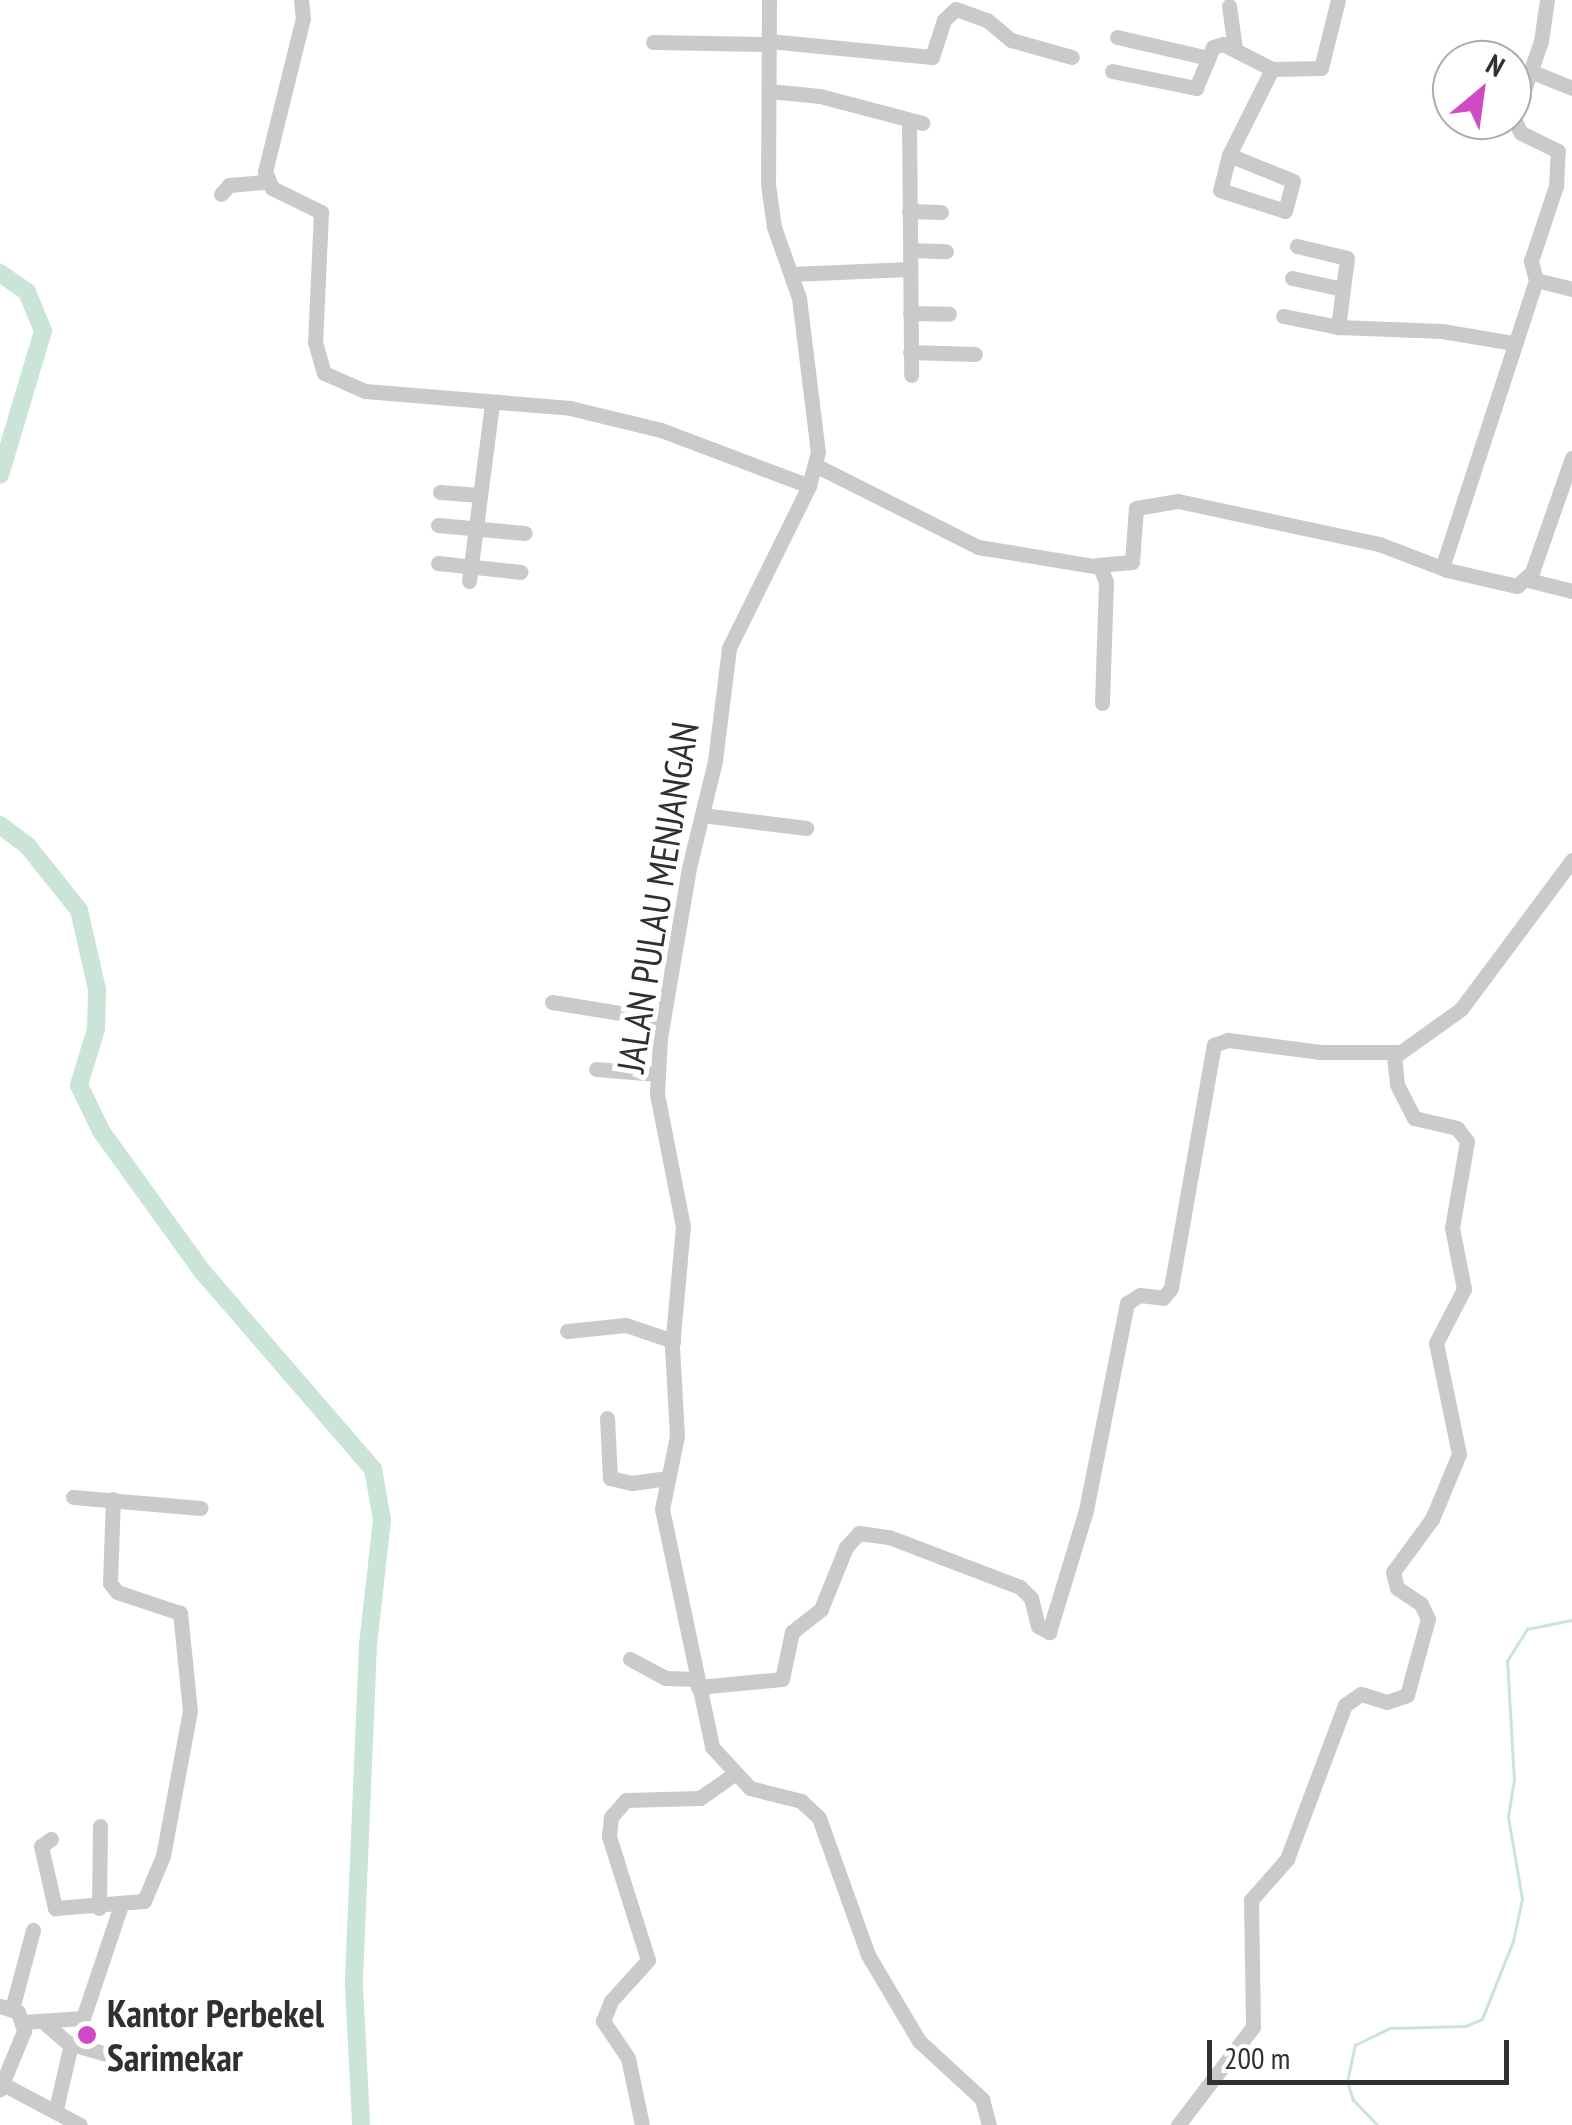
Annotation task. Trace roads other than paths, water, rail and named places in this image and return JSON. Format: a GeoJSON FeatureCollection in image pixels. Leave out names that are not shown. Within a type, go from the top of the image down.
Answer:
{"type":"FeatureCollection","features":[{"type":"Feature","properties":{"kind":"street"},"geometry":{"type":"LineString","coordinates":[[266,182],[270,136],[304,11],[301,0]]}},
{"type":"Feature","properties":{"kind":"street","name":"JALAN PULAU MENJANGAN"},"geometry":{"type":"LineString","coordinates":[[732,1776],[708,1737],[662,1509],[678,1423],[673,1341],[683,1226],[656,1074],[729,648],[816,466],[791,274],[770,200],[769,0]]}},
{"type":"Feature","properties":{"kind":"street"},"geometry":{"type":"LineString","coordinates":[[1112,70],[1196,88],[1217,45],[1235,48],[1272,69],[1321,68],[1338,0]]}},
{"type":"Feature","properties":{"kind":"street"},"geometry":{"type":"LineString","coordinates":[[1532,62],[1546,0]]}},
{"type":"Feature","properties":{"kind":"street"},"geometry":{"type":"LineString","coordinates":[[1229,6],[1235,48]]}},
{"type":"Feature","properties":{"kind":"street"},"geometry":{"type":"LineString","coordinates":[[653,42],[769,43],[932,57],[944,20],[956,9],[987,20],[1011,40],[1072,57]]}},
{"type":"Feature","properties":{"kind":"street"},"geometry":{"type":"LineString","coordinates":[[1116,37],[1209,58]]}},
{"type":"Feature","properties":{"kind":"street"},"geometry":{"type":"LineString","coordinates":[[1228,155],[1293,181],[1285,212],[1220,190],[1228,155],[1272,69]]}},
{"type":"Feature","properties":{"kind":"street"},"geometry":{"type":"LineString","coordinates":[[1532,72],[1572,88]]}},
{"type":"Feature","properties":{"kind":"street"},"geometry":{"type":"LineString","coordinates":[[769,92],[820,96],[916,122],[909,211],[910,375]]}},
{"type":"Feature","properties":{"kind":"street"},"geometry":{"type":"LineString","coordinates":[[1442,568],[1536,280],[1531,262],[1565,178],[1558,151],[1532,136]]}},
{"type":"Feature","properties":{"kind":"street"},"geometry":{"type":"LineString","coordinates":[[221,194],[229,185],[266,182],[321,212],[315,342],[324,372],[349,388],[492,404],[570,408],[662,430],[809,486]]}},
{"type":"Feature","properties":{"kind":"street"},"geometry":{"type":"LineString","coordinates":[[909,211],[941,212]]}},
{"type":"Feature","properties":{"kind":"street"},"geometry":{"type":"LineString","coordinates":[[1297,246],[1346,256],[1338,326]]}},
{"type":"Feature","properties":{"kind":"street"},"geometry":{"type":"LineString","coordinates":[[910,250],[946,251]]}},
{"type":"Feature","properties":{"kind":"street"},"geometry":{"type":"LineString","coordinates":[[791,274],[910,269]]}},
{"type":"Feature","properties":{"kind":"street"},"geometry":{"type":"LineString","coordinates":[[1292,278],[1343,289]]}},
{"type":"Feature","properties":{"kind":"street"},"geometry":{"type":"LineString","coordinates":[[1536,280],[1572,289]]}},
{"type":"Feature","properties":{"kind":"street"},"geometry":{"type":"LineString","coordinates":[[910,313],[949,314]]}},
{"type":"Feature","properties":{"kind":"street"},"geometry":{"type":"LineString","coordinates":[[1283,316],[1338,326],[1442,330],[1514,343]]}},
{"type":"Feature","properties":{"kind":"street"},"geometry":{"type":"LineString","coordinates":[[910,352],[975,354]]}},
{"type":"Feature","properties":{"kind":"street"},"geometry":{"type":"LineString","coordinates":[[470,574],[492,404]]}},
{"type":"Feature","properties":{"kind":"street"},"geometry":{"type":"LineString","coordinates":[[816,466],[986,550],[1097,564],[1132,562],[1136,508],[1178,501],[1379,544],[1442,568],[1517,586],[1528,580],[1572,458]]}},
{"type":"Feature","properties":{"kind":"street"},"geometry":{"type":"LineString","coordinates":[[440,492],[480,495]]}},
{"type":"Feature","properties":{"kind":"street"},"geometry":{"type":"LineString","coordinates":[[438,524],[525,533]]}},
{"type":"Feature","properties":{"kind":"street"},"geometry":{"type":"LineString","coordinates":[[438,563],[470,574],[521,572]]}},
{"type":"Feature","properties":{"kind":"street"},"geometry":{"type":"LineString","coordinates":[[1097,564],[1106,582],[1102,704]]}},
{"type":"Feature","properties":{"kind":"street"},"geometry":{"type":"LineString","coordinates":[[1528,580],[1572,591]]}},
{"type":"Feature","properties":{"kind":"street"},"geometry":{"type":"LineString","coordinates":[[702,815],[806,828]]}},
{"type":"Feature","properties":{"kind":"street"},"geometry":{"type":"LineString","coordinates":[[630,1659],[662,1677],[697,1683],[782,1679],[792,1632],[821,1609],[846,1547],[867,1532],[1020,1587],[1031,1598],[1038,1626],[1049,1632],[1086,1510],[1127,1303],[1140,1295],[1163,1298],[1171,1288],[1214,1046],[1228,1040],[1320,1052],[1397,1052],[1460,1009],[1572,860]]}},
{"type":"Feature","properties":{"kind":"street"},"geometry":{"type":"LineString","coordinates":[[552,1002],[663,1020]]}},
{"type":"Feature","properties":{"kind":"street"},"geometry":{"type":"LineString","coordinates":[[1178,2125],[1253,2027],[1258,2008],[1251,1900],[1287,1859],[1346,1705],[1360,1694],[1387,1702],[1408,1695],[1428,1619],[1426,1609],[1397,1588],[1393,1572],[1432,1519],[1458,1454],[1436,1343],[1464,1289],[1452,1228],[1466,1140],[1457,1128],[1422,1122],[1405,1107],[1394,1066],[1397,1052]]}},
{"type":"Feature","properties":{"kind":"street"},"geometry":{"type":"LineString","coordinates":[[596,1069],[656,1074]]}},
{"type":"Feature","properties":{"kind":"street"},"geometry":{"type":"LineString","coordinates":[[567,1331],[626,1324],[673,1341]]}},
{"type":"Feature","properties":{"kind":"street"},"geometry":{"type":"LineString","coordinates":[[607,1418],[610,1478],[632,1483],[666,1478]]}},
{"type":"Feature","properties":{"kind":"street"},"geometry":{"type":"LineString","coordinates":[[73,1496],[201,1508]]}},
{"type":"Feature","properties":{"kind":"street"},"geometry":{"type":"LineString","coordinates":[[52,1839],[41,1846],[52,1906],[120,1908],[144,1901],[160,1868],[192,1694],[180,1613],[117,1592],[110,1583],[113,1499]]}},
{"type":"Feature","properties":{"kind":"street"},"geometry":{"type":"LineString","coordinates":[[642,2125],[628,2058],[603,2021],[611,2001],[648,1960],[609,1827],[614,1810],[626,1800],[701,1797],[732,1776],[750,1788],[801,1802],[818,1818],[868,1955],[919,2041],[982,2099],[988,2125]]}},
{"type":"Feature","properties":{"kind":"street"},"geometry":{"type":"LineString","coordinates":[[99,1908],[100,1826]]}},
{"type":"Feature","properties":{"kind":"street"},"geometry":{"type":"LineString","coordinates":[[33,1930],[6,2008],[24,2022],[46,2024],[87,2013],[120,1908]]}},
{"type":"Feature","properties":{"kind":"street"},"geometry":{"type":"LineString","coordinates":[[24,2022],[22,2046],[2,2086],[56,2109],[80,2125]]}},
{"type":"Feature","properties":{"kind":"street"},"geometry":{"type":"LineString","coordinates":[[46,2024],[71,2044],[154,2068]]}},
{"type":"Feature","properties":{"kind":"street"},"geometry":{"type":"LineString","coordinates":[[56,2109],[71,2044]]}},
{"type":"Feature","properties":{"kind":"waterway"},"geometry":{"type":"LineString","coordinates":[[0,273],[27,292],[43,331],[0,475]]}},
{"type":"Feature","properties":{"kind":"waterway"},"geometry":{"type":"LineString","coordinates":[[0,825],[27,845],[79,910],[97,989],[96,1029],[79,1085],[101,1131],[202,1271],[373,1469],[382,1520],[368,1645],[354,1985],[361,2125]]}},
{"type":"Feature","properties":{"kind":"waterway"},"geometry":{"type":"LineString","coordinates":[[1377,2125],[1353,2100],[1347,2082],[1355,2045],[1390,2028],[1466,2026],[1482,2019],[1513,1941],[1522,1899],[1508,1817],[1514,1781],[1507,1661],[1527,1629],[1572,1620]]}},
{"type":"Feature","properties":{"kind":"place","name":"Kantor Perbekel Sarimekar"},"geometry":{"type":"Point","coordinates":[87,2035]}}]}
